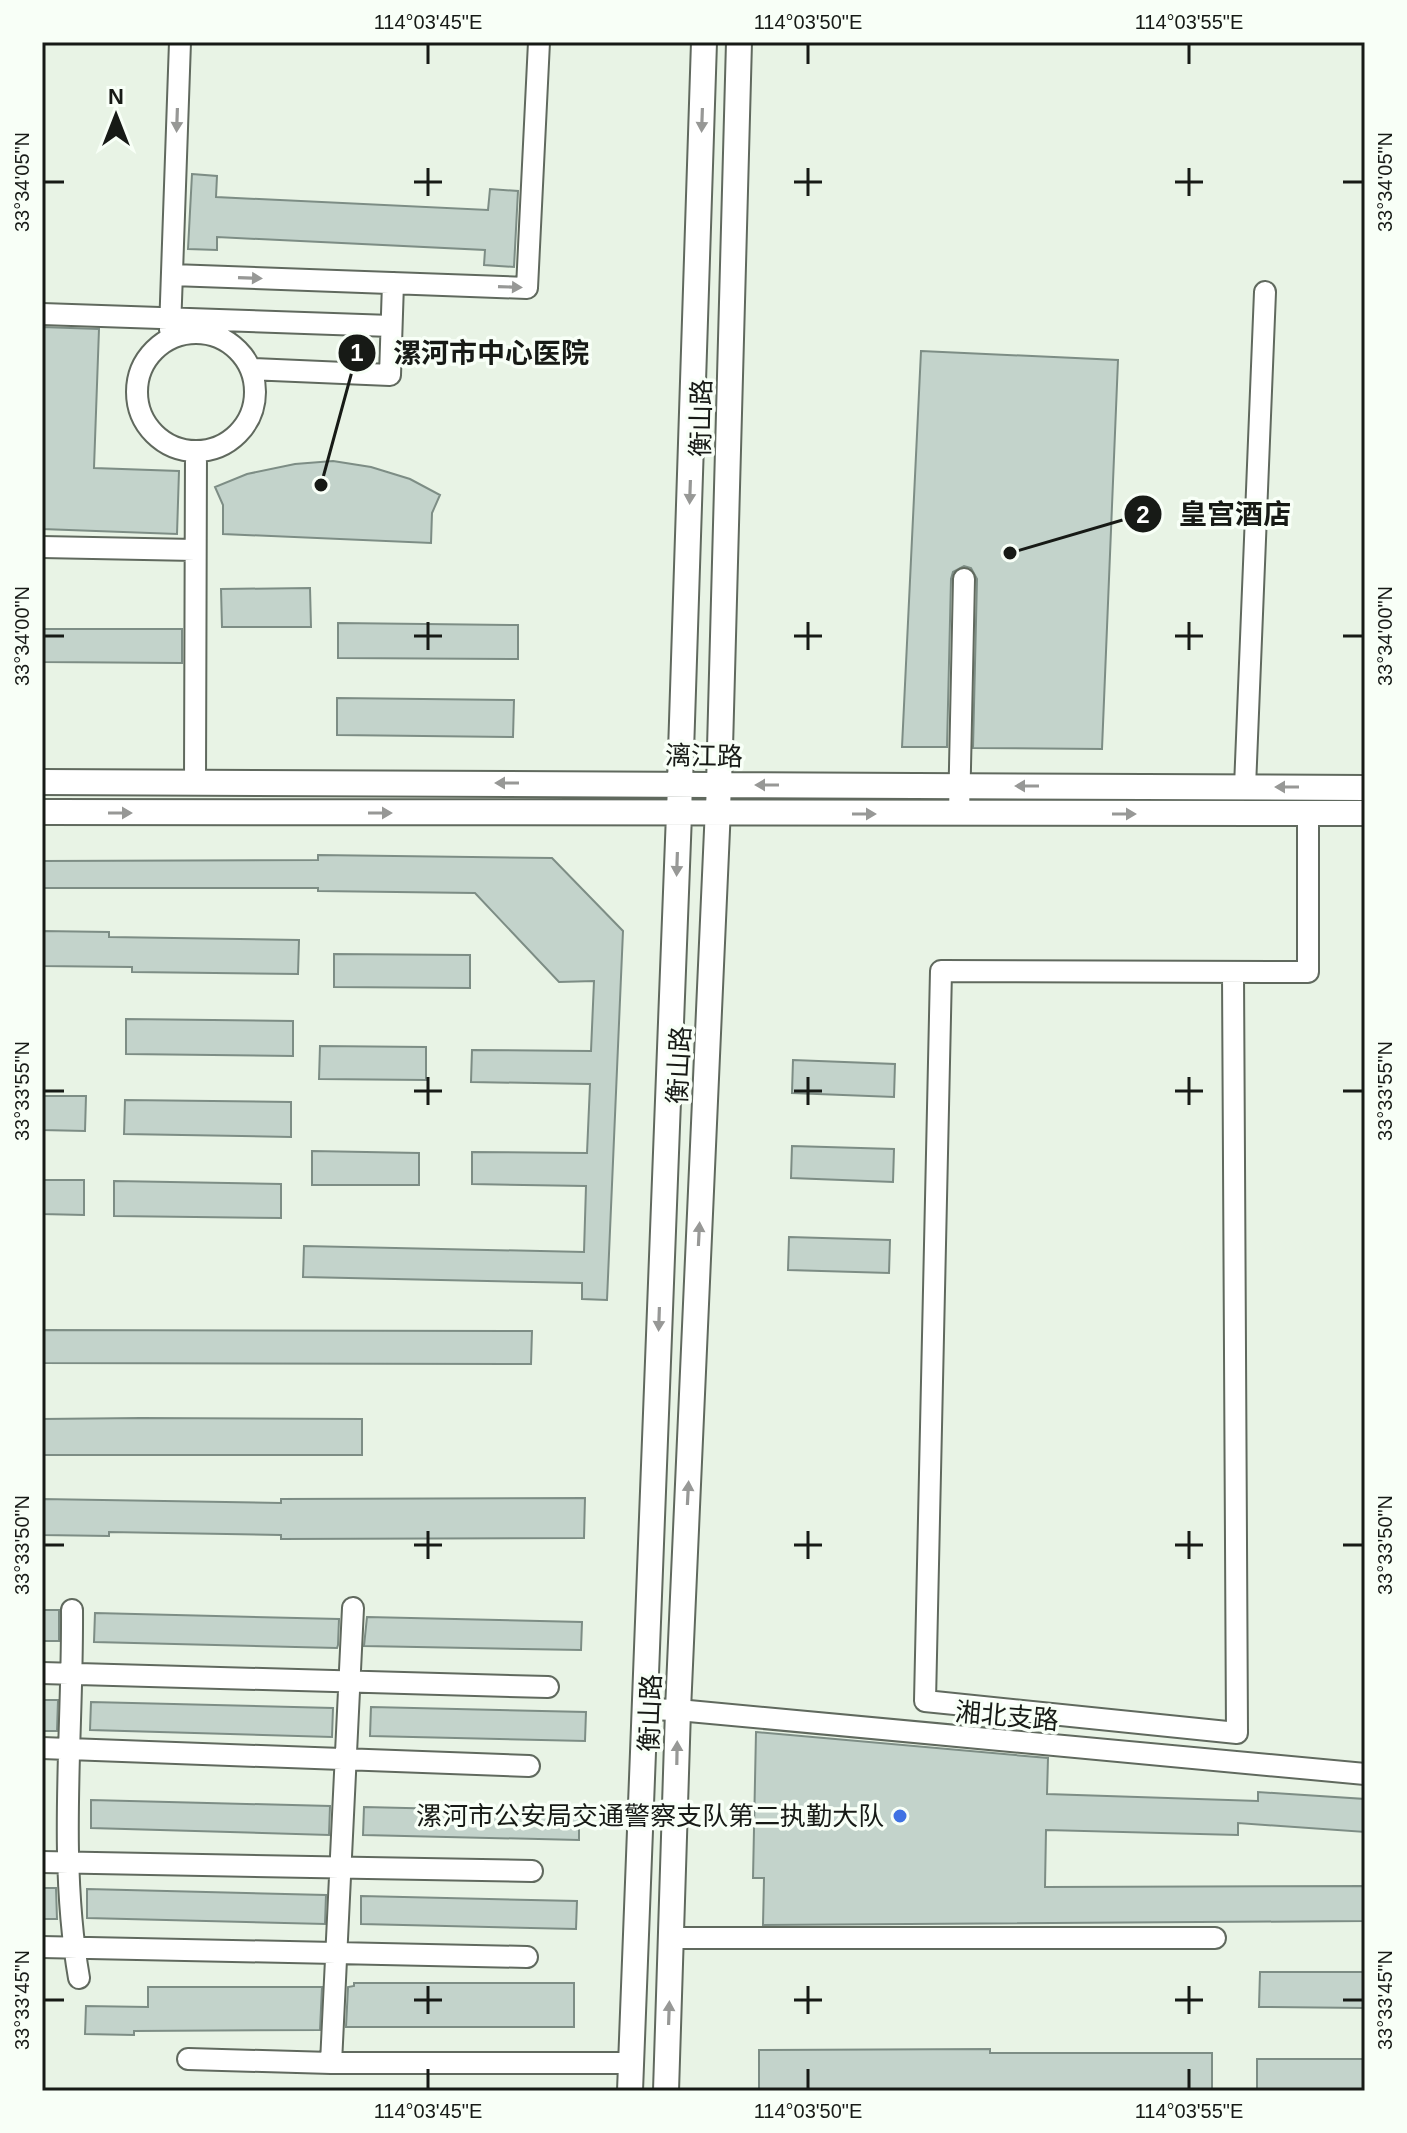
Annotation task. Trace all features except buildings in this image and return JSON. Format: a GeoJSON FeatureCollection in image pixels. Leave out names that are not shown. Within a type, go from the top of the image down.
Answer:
{"type":"FeatureCollection","features":[{"type":"Feature","properties":{"kind":"street"},"geometry":{"type":"LineString","coordinates":[[170,338],[180,42]]}},
{"type":"Feature","properties":{"kind":"street"},"geometry":{"type":"LineString","coordinates":[[172,275],[527,288],[539,42]]}},
{"type":"Feature","properties":{"kind":"street","name":"衡山路"},"geometry":{"type":"LineString","coordinates":[[630,2091],[679,814],[704,42]]}},
{"type":"Feature","properties":{"kind":"street","name":"衡山路"},"geometry":{"type":"LineString","coordinates":[[666,2091],[678,1710],[718,814],[739,42]]}},
{"type":"Feature","properties":{"kind":"street"},"geometry":{"type":"LineString","coordinates":[[251,369],[390,375],[393,283]]}},
{"type":"Feature","properties":{"kind":"street"},"geometry":{"type":"LineString","coordinates":[[1245,787],[1265,292]]}},
{"type":"Feature","properties":{"kind":"street"},"geometry":{"type":"LineString","coordinates":[[42,314],[391,326]]}},
{"type":"Feature","properties":{"kind":"street"},"geometry":{"type":"LineString","coordinates":[[189,333],[208,333],[226,341],[241,353],[251,369],[256,388],[254,407],[246,425],[233,439],[215,448],[196,451],[176,448],[158,438],[145,423],[138,405],[136,385],[142,366],[154,350],[170,338],[189,333]]}},
{"type":"Feature","properties":{"kind":"street"},"geometry":{"type":"LineString","coordinates":[[195,782],[196,451]]}},
{"type":"Feature","properties":{"kind":"street"},"geometry":{"type":"LineString","coordinates":[[42,547],[195,550]]}},
{"type":"Feature","properties":{"kind":"street"},"geometry":{"type":"LineString","coordinates":[[959,814],[964,579]]}},
{"type":"Feature","properties":{"kind":"street","name":"漓江路"},"geometry":{"type":"LineString","coordinates":[[42,782],[1365,788]]}},
{"type":"Feature","properties":{"kind":"street"},"geometry":{"type":"LineString","coordinates":[[42,812],[1365,813]]}},
{"type":"Feature","properties":{"kind":"street"},"geometry":{"type":"LineString","coordinates":[[1233,972],[1237,1733],[925,1701],[941,971],[1308,972],[1308,813]]}},
{"type":"Feature","properties":{"kind":"street"},"geometry":{"type":"LineString","coordinates":[[331,2063],[353,1608]]}},
{"type":"Feature","properties":{"kind":"street"},"geometry":{"type":"LineString","coordinates":[[72,1610],[68,1863],[79,1978]]}},
{"type":"Feature","properties":{"kind":"street"},"geometry":{"type":"LineString","coordinates":[[42,1673],[548,1687]]}},
{"type":"Feature","properties":{"kind":"street","name":"湘北支路"},"geometry":{"type":"LineString","coordinates":[[644,1709],[1365,1774]]}},
{"type":"Feature","properties":{"kind":"street"},"geometry":{"type":"LineString","coordinates":[[42,1748],[529,1766]]}},
{"type":"Feature","properties":{"kind":"street"},"geometry":{"type":"LineString","coordinates":[[42,1862],[532,1871]]}},
{"type":"Feature","properties":{"kind":"street"},"geometry":{"type":"LineString","coordinates":[[672,1938],[1215,1938]]}},
{"type":"Feature","properties":{"kind":"street"},"geometry":{"type":"LineString","coordinates":[[42,1947],[527,1957]]}},
{"type":"Feature","properties":{"kind":"street"},"geometry":{"type":"LineString","coordinates":[[188,2059],[331,2063],[631,2063]]}},
{"type":"Feature","properties":{"kind":"place","name":"漯河市中心医院"},"geometry":{"type":"Point","coordinates":[321,485]}},
{"type":"Feature","properties":{"kind":"place","name":"皇宫酒店"},"geometry":{"type":"Point","coordinates":[1010,553]}},
{"type":"Feature","properties":{"kind":"place","name":"漯河市公安局交通警察支队第二执勤大队"},"geometry":{"type":"Point","coordinates":[900,1816]}}]}
